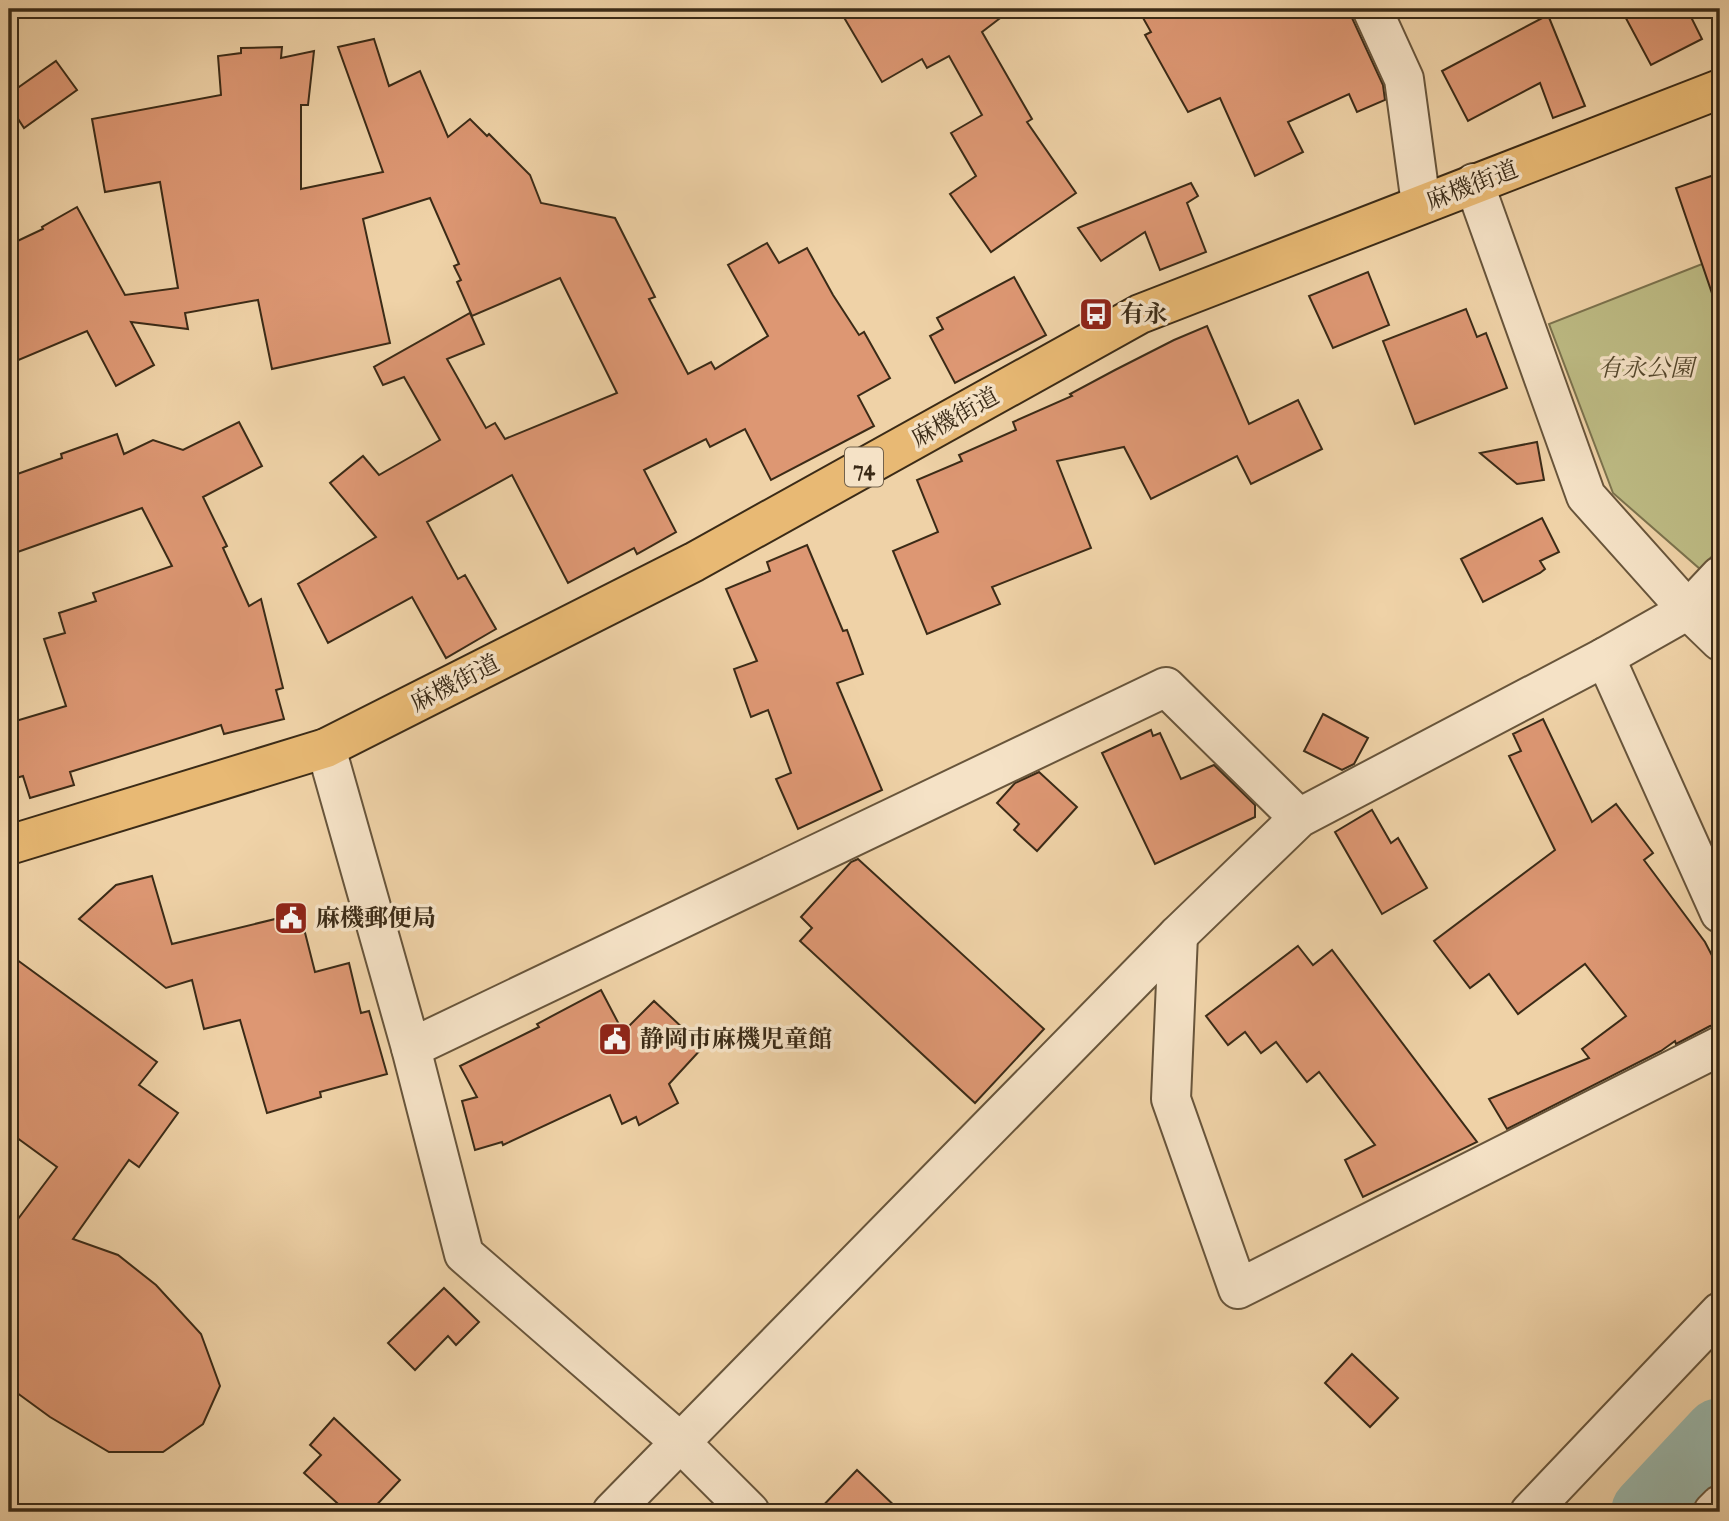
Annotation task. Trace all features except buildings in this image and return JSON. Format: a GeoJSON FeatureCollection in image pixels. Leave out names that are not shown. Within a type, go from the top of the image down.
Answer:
{"type":"FeatureCollection","features":[{"type":"Feature","properties":{"kind":"main road","name":"麻機街道"},"geometry":{"type":"LineString","coordinates":[[9,845],[326,748],[694,562],[1140,314],[1720,89]]}},
{"type":"Feature","properties":{"kind":"street"},"geometry":{"type":"LineString","coordinates":[[1372,9],[1404,79],[1422,204]]}},
{"type":"Feature","properties":{"kind":"street"},"geometry":{"type":"LineString","coordinates":[[1474,183],[1586,496],[1688,610],[1720,641]]}},
{"type":"Feature","properties":{"kind":"street"},"geometry":{"type":"LineString","coordinates":[[612,1512],[1178,935],[1299,818],[1605,657],[1688,610],[1720,576]]}},
{"type":"Feature","properties":{"kind":"street"},"geometry":{"type":"LineString","coordinates":[[1605,657],[1720,913]]}},
{"type":"Feature","properties":{"kind":"street"},"geometry":{"type":"LineString","coordinates":[[411,1048],[1166,687],[1299,818]]}},
{"type":"Feature","properties":{"kind":"street"},"geometry":{"type":"LineString","coordinates":[[326,748],[411,1048],[464,1254],[679,1441],[750,1512]]}},
{"type":"Feature","properties":{"kind":"street"},"geometry":{"type":"LineString","coordinates":[[1178,935],[1171,1100],[1238,1289],[1720,1046]]}},
{"type":"Feature","properties":{"kind":"street"},"geometry":{"type":"LineString","coordinates":[[1530,1512],[1720,1312]]}},
{"type":"Feature","properties":{"kind":"street"},"geometry":{"type":"LineString","coordinates":[[1713,1512],[1720,1505]]}},
{"type":"Feature","properties":{"kind":"green space","name":"有永公園"},"geometry":{"type":"Polygon","coordinates":[[[1720,257],[1720,548],[1700,569],[1613,493],[1549,324],[1720,257]]]}},
{"type":"Feature","properties":{"kind":"waterway"},"geometry":{"type":"LineString","coordinates":[[1648,1512],[1720,1435]]}},
{"type":"Feature","properties":{"kind":"place","name":"有永"},"geometry":{"type":"Point","coordinates":[1096,314]}},
{"type":"Feature","properties":{"kind":"place","name":"麻機郵便局"},"geometry":{"type":"Point","coordinates":[291,918]}},
{"type":"Feature","properties":{"kind":"place","name":"静岡市麻機児童館"},"geometry":{"type":"Point","coordinates":[615,1039]}}]}
